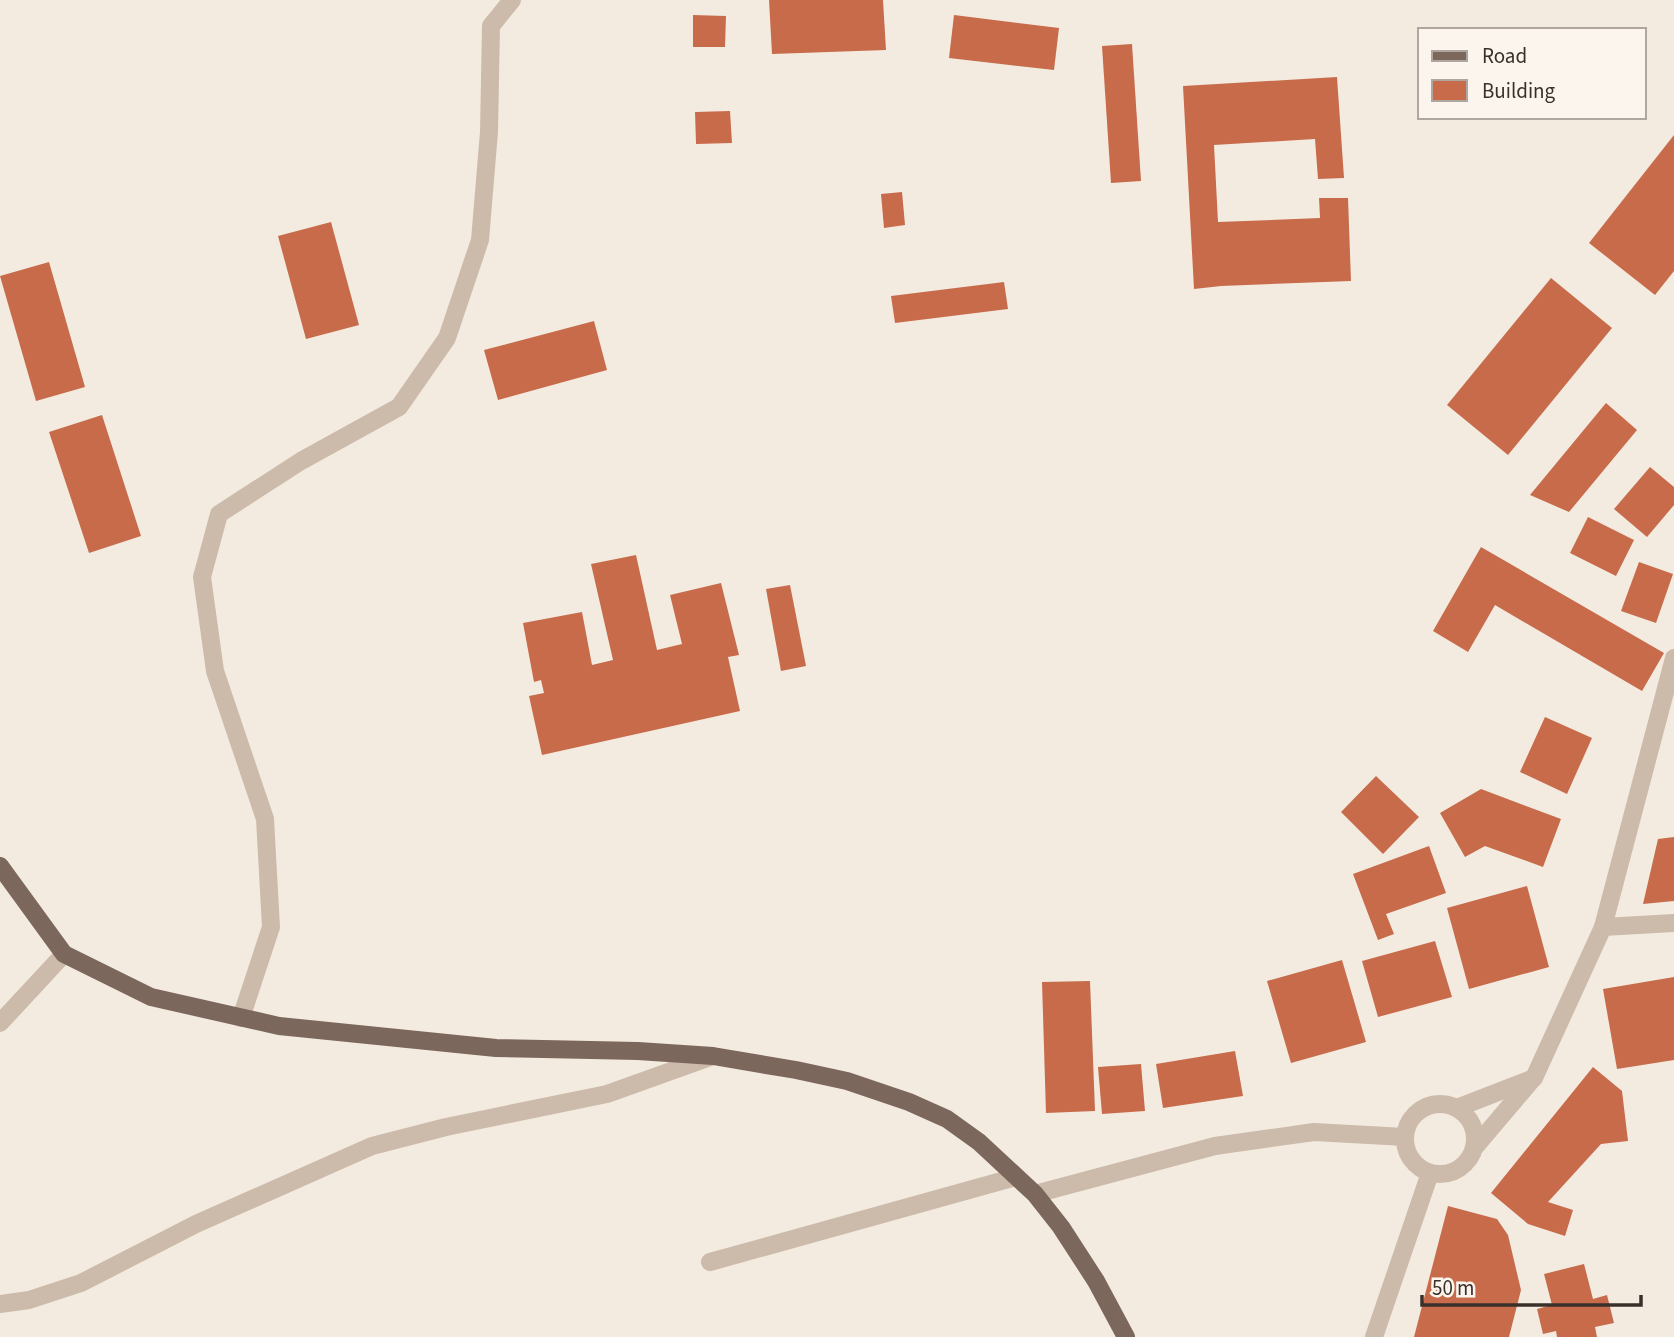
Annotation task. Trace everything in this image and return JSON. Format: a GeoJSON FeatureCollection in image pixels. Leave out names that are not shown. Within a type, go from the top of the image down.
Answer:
{"type":"FeatureCollection","features":[{"type":"Feature","properties":{"kind":"main road"},"geometry":{"type":"LineString","coordinates":[[0,866],[64,954],[151,997],[279,1026],[496,1048],[638,1051],[713,1056],[847,1081],[908,1102],[947,1119],[979,1142],[1035,1194],[1068,1237],[1126,1337]]}},
{"type":"Feature","properties":{"kind":"street"},"geometry":{"type":"LineString","coordinates":[[241,1018],[271,926],[265,819],[215,671],[202,577],[219,514],[301,461],[399,407],[447,338],[480,240],[489,132],[491,26],[512,0]]}},
{"type":"Feature","properties":{"kind":"street"},"geometry":{"type":"LineString","coordinates":[[1475,1147],[1534,1078],[1603,927],[1674,658]]}},
{"type":"Feature","properties":{"kind":"street"},"geometry":{"type":"LineString","coordinates":[[1603,927],[1674,923]]}},
{"type":"Feature","properties":{"kind":"street"},"geometry":{"type":"LineString","coordinates":[[0,1023],[64,954]]}},
{"type":"Feature","properties":{"kind":"street"},"geometry":{"type":"LineString","coordinates":[[0,1304],[29,1300],[80,1283],[196,1224],[372,1146],[446,1127],[607,1094],[713,1056]]}},
{"type":"Feature","properties":{"kind":"street"},"geometry":{"type":"LineString","coordinates":[[1457,1108],[1534,1078]]}},
{"type":"Feature","properties":{"kind":"street"},"geometry":{"type":"LineString","coordinates":[[1434,1104],[1457,1108],[1466,1115],[1472,1125],[1475,1147],[1471,1158],[1463,1167],[1453,1172],[1430,1173],[1419,1168],[1406,1149],[1407,1126],[1413,1116],[1434,1104]]}},
{"type":"Feature","properties":{"kind":"street"},"geometry":{"type":"LineString","coordinates":[[1035,1194],[1215,1146],[1314,1132],[1405,1138]]}},
{"type":"Feature","properties":{"kind":"street"},"geometry":{"type":"LineString","coordinates":[[1374,1337],[1430,1173]]}},
{"type":"Feature","properties":{"kind":"street"},"geometry":{"type":"LineString","coordinates":[[710,1262],[1016,1177]]}},
{"type":"Feature","properties":{"kind":"building"},"geometry":{"type":"Polygon","coordinates":[[[769,0],[883,0],[886,50],[772,54],[769,0]]]}},
{"type":"Feature","properties":{"kind":"building"},"geometry":{"type":"Polygon","coordinates":[[[693,15],[726,16],[725,47],[693,47],[693,15]]]}},
{"type":"Feature","properties":{"kind":"building"},"geometry":{"type":"Polygon","coordinates":[[[954,15],[1059,28],[1054,70],[949,58],[954,15]]]}},
{"type":"Feature","properties":{"kind":"building"},"geometry":{"type":"Polygon","coordinates":[[[1132,44],[1141,181],[1111,183],[1102,46],[1132,44]]]}},
{"type":"Feature","properties":{"kind":"building"},"geometry":{"type":"Polygon","coordinates":[[[1337,77],[1344,178],[1318,179],[1315,139],[1214,145],[1218,222],[1320,218],[1319,198],[1348,198],[1351,281],[1194,289],[1183,86],[1337,77]]]}},
{"type":"Feature","properties":{"kind":"building"},"geometry":{"type":"Polygon","coordinates":[[[730,111],[732,143],[696,144],[695,112],[730,111]]]}},
{"type":"Feature","properties":{"kind":"building"},"geometry":{"type":"Polygon","coordinates":[[[1674,135],[1674,271],[1655,295],[1589,243],[1674,135]]]}},
{"type":"Feature","properties":{"kind":"building"},"geometry":{"type":"Polygon","coordinates":[[[902,192],[905,225],[884,228],[881,194],[902,192]]]}},
{"type":"Feature","properties":{"kind":"building"},"geometry":{"type":"Polygon","coordinates":[[[331,222],[359,325],[306,339],[278,236],[331,222]]]}},
{"type":"Feature","properties":{"kind":"building"},"geometry":{"type":"Polygon","coordinates":[[[49,262],[85,387],[36,401],[0,276],[49,262]]]}},
{"type":"Feature","properties":{"kind":"building"},"geometry":{"type":"Polygon","coordinates":[[[1551,278],[1612,328],[1508,455],[1447,405],[1551,278]]]}},
{"type":"Feature","properties":{"kind":"building"},"geometry":{"type":"Polygon","coordinates":[[[1004,282],[1008,309],[895,323],[891,296],[1004,282]]]}},
{"type":"Feature","properties":{"kind":"building"},"geometry":{"type":"Polygon","coordinates":[[[594,321],[607,370],[498,400],[484,350],[594,321]]]}},
{"type":"Feature","properties":{"kind":"building"},"geometry":{"type":"Polygon","coordinates":[[[1606,403],[1637,430],[1569,512],[1530,495],[1606,403]]]}},
{"type":"Feature","properties":{"kind":"building"},"geometry":{"type":"Polygon","coordinates":[[[102,415],[141,536],[89,553],[49,432],[102,415]]]}},
{"type":"Feature","properties":{"kind":"building"},"geometry":{"type":"Polygon","coordinates":[[[1650,467],[1674,487],[1674,505],[1647,537],[1614,509],[1650,467]]]}},
{"type":"Feature","properties":{"kind":"building"},"geometry":{"type":"Polygon","coordinates":[[[1588,517],[1634,540],[1616,576],[1570,553],[1588,517]]]}},
{"type":"Feature","properties":{"kind":"building"},"geometry":{"type":"Polygon","coordinates":[[[1481,547],[1664,653],[1642,691],[1495,605],[1468,652],[1433,631],[1481,547]]]}},
{"type":"Feature","properties":{"kind":"building"},"geometry":{"type":"Polygon","coordinates":[[[636,555],[657,650],[682,644],[670,595],[721,583],[739,655],[728,657],[740,711],[542,755],[529,696],[544,693],[541,680],[534,682],[523,623],[582,612],[592,665],[613,660],[591,564],[636,555]]]}},
{"type":"Feature","properties":{"kind":"building"},"geometry":{"type":"Polygon","coordinates":[[[1639,562],[1673,574],[1656,623],[1621,611],[1639,562]]]}},
{"type":"Feature","properties":{"kind":"building"},"geometry":{"type":"Polygon","coordinates":[[[790,585],[806,666],[781,671],[766,589],[790,585]]]}},
{"type":"Feature","properties":{"kind":"building"},"geometry":{"type":"Polygon","coordinates":[[[1545,717],[1592,738],[1567,794],[1520,772],[1545,717]]]}},
{"type":"Feature","properties":{"kind":"building"},"geometry":{"type":"Polygon","coordinates":[[[1376,776],[1419,817],[1383,854],[1341,812],[1376,776]]]}},
{"type":"Feature","properties":{"kind":"building"},"geometry":{"type":"Polygon","coordinates":[[[1481,789],[1561,819],[1543,867],[1485,846],[1465,857],[1440,813],[1481,789]]]}},
{"type":"Feature","properties":{"kind":"building"},"geometry":{"type":"Polygon","coordinates":[[[1674,837],[1674,901],[1643,904],[1658,839],[1674,837]]]}},
{"type":"Feature","properties":{"kind":"building"},"geometry":{"type":"Polygon","coordinates":[[[1429,846],[1446,893],[1386,914],[1394,934],[1378,940],[1353,874],[1429,846]]]}},
{"type":"Feature","properties":{"kind":"building"},"geometry":{"type":"Polygon","coordinates":[[[1527,886],[1549,967],[1469,989],[1447,908],[1527,886]]]}},
{"type":"Feature","properties":{"kind":"building"},"geometry":{"type":"Polygon","coordinates":[[[1435,941],[1452,997],[1378,1017],[1362,961],[1435,941]]]}},
{"type":"Feature","properties":{"kind":"building"},"geometry":{"type":"Polygon","coordinates":[[[1342,960],[1366,1042],[1291,1063],[1267,981],[1342,960]]]}},
{"type":"Feature","properties":{"kind":"building"},"geometry":{"type":"Polygon","coordinates":[[[1674,977],[1674,1060],[1617,1069],[1603,989],[1674,977]]]}},
{"type":"Feature","properties":{"kind":"building"},"geometry":{"type":"Polygon","coordinates":[[[1090,981],[1095,1111],[1046,1113],[1042,982],[1090,981]]]}},
{"type":"Feature","properties":{"kind":"building"},"geometry":{"type":"Polygon","coordinates":[[[1235,1051],[1243,1096],[1163,1108],[1156,1064],[1235,1051]]]}},
{"type":"Feature","properties":{"kind":"building"},"geometry":{"type":"Polygon","coordinates":[[[1141,1064],[1145,1111],[1102,1114],[1098,1067],[1141,1064]]]}},
{"type":"Feature","properties":{"kind":"building"},"geometry":{"type":"Polygon","coordinates":[[[1593,1067],[1622,1091],[1628,1141],[1601,1144],[1548,1202],[1573,1210],[1565,1236],[1528,1224],[1491,1193],[1593,1067]]]}},
{"type":"Feature","properties":{"kind":"building"},"geometry":{"type":"Polygon","coordinates":[[[1448,1206],[1497,1219],[1508,1235],[1521,1290],[1509,1337],[1414,1337],[1448,1206]]]}},
{"type":"Feature","properties":{"kind":"building"},"geometry":{"type":"Polygon","coordinates":[[[1584,1264],[1593,1299],[1607,1295],[1614,1323],[1595,1327],[1597,1337],[1557,1337],[1556,1331],[1543,1334],[1537,1309],[1552,1305],[1544,1274],[1584,1264]]]}}]}
